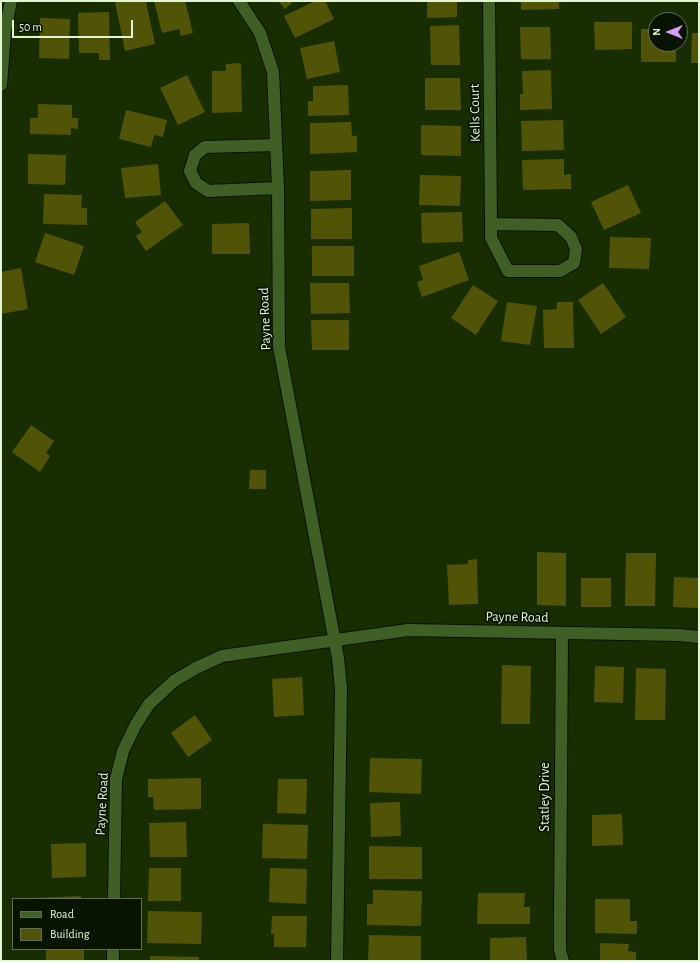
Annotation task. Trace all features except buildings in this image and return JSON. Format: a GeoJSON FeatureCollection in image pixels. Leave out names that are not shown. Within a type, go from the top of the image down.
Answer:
{"type":"FeatureCollection","features":[{"type":"Feature","properties":{"kind":"street"},"geometry":{"type":"LineString","coordinates":[[1,85],[6,31],[11,1]]}},
{"type":"Feature","properties":{"kind":"street","name":"Payne Road"},"geometry":{"type":"LineString","coordinates":[[239,1],[260,33],[273,72],[278,188],[279,347],[338,658],[341,689],[337,961]]}},
{"type":"Feature","properties":{"kind":"street","name":"Kells Court"},"geometry":{"type":"LineString","coordinates":[[489,1],[491,238],[508,271],[560,271],[574,263],[576,248],[571,237],[558,225],[491,224]]}},
{"type":"Feature","properties":{"kind":"street"},"geometry":{"type":"LineString","coordinates":[[276,145],[205,147],[195,155],[190,171],[196,183],[208,190],[278,188]]}},
{"type":"Feature","properties":{"kind":"street","name":"Payne Road"},"geometry":{"type":"LineString","coordinates":[[114,898],[116,779],[123,751],[134,726],[149,704],[174,681],[196,668],[222,656],[408,630],[678,635],[699,637]]}},
{"type":"Feature","properties":{"kind":"street","name":"Statley Drive"},"geometry":{"type":"LineString","coordinates":[[562,633],[560,950],[563,961]]}},
{"type":"Feature","properties":{"kind":"street"},"geometry":{"type":"LineString","coordinates":[[113,950],[113,961]]}}]}
